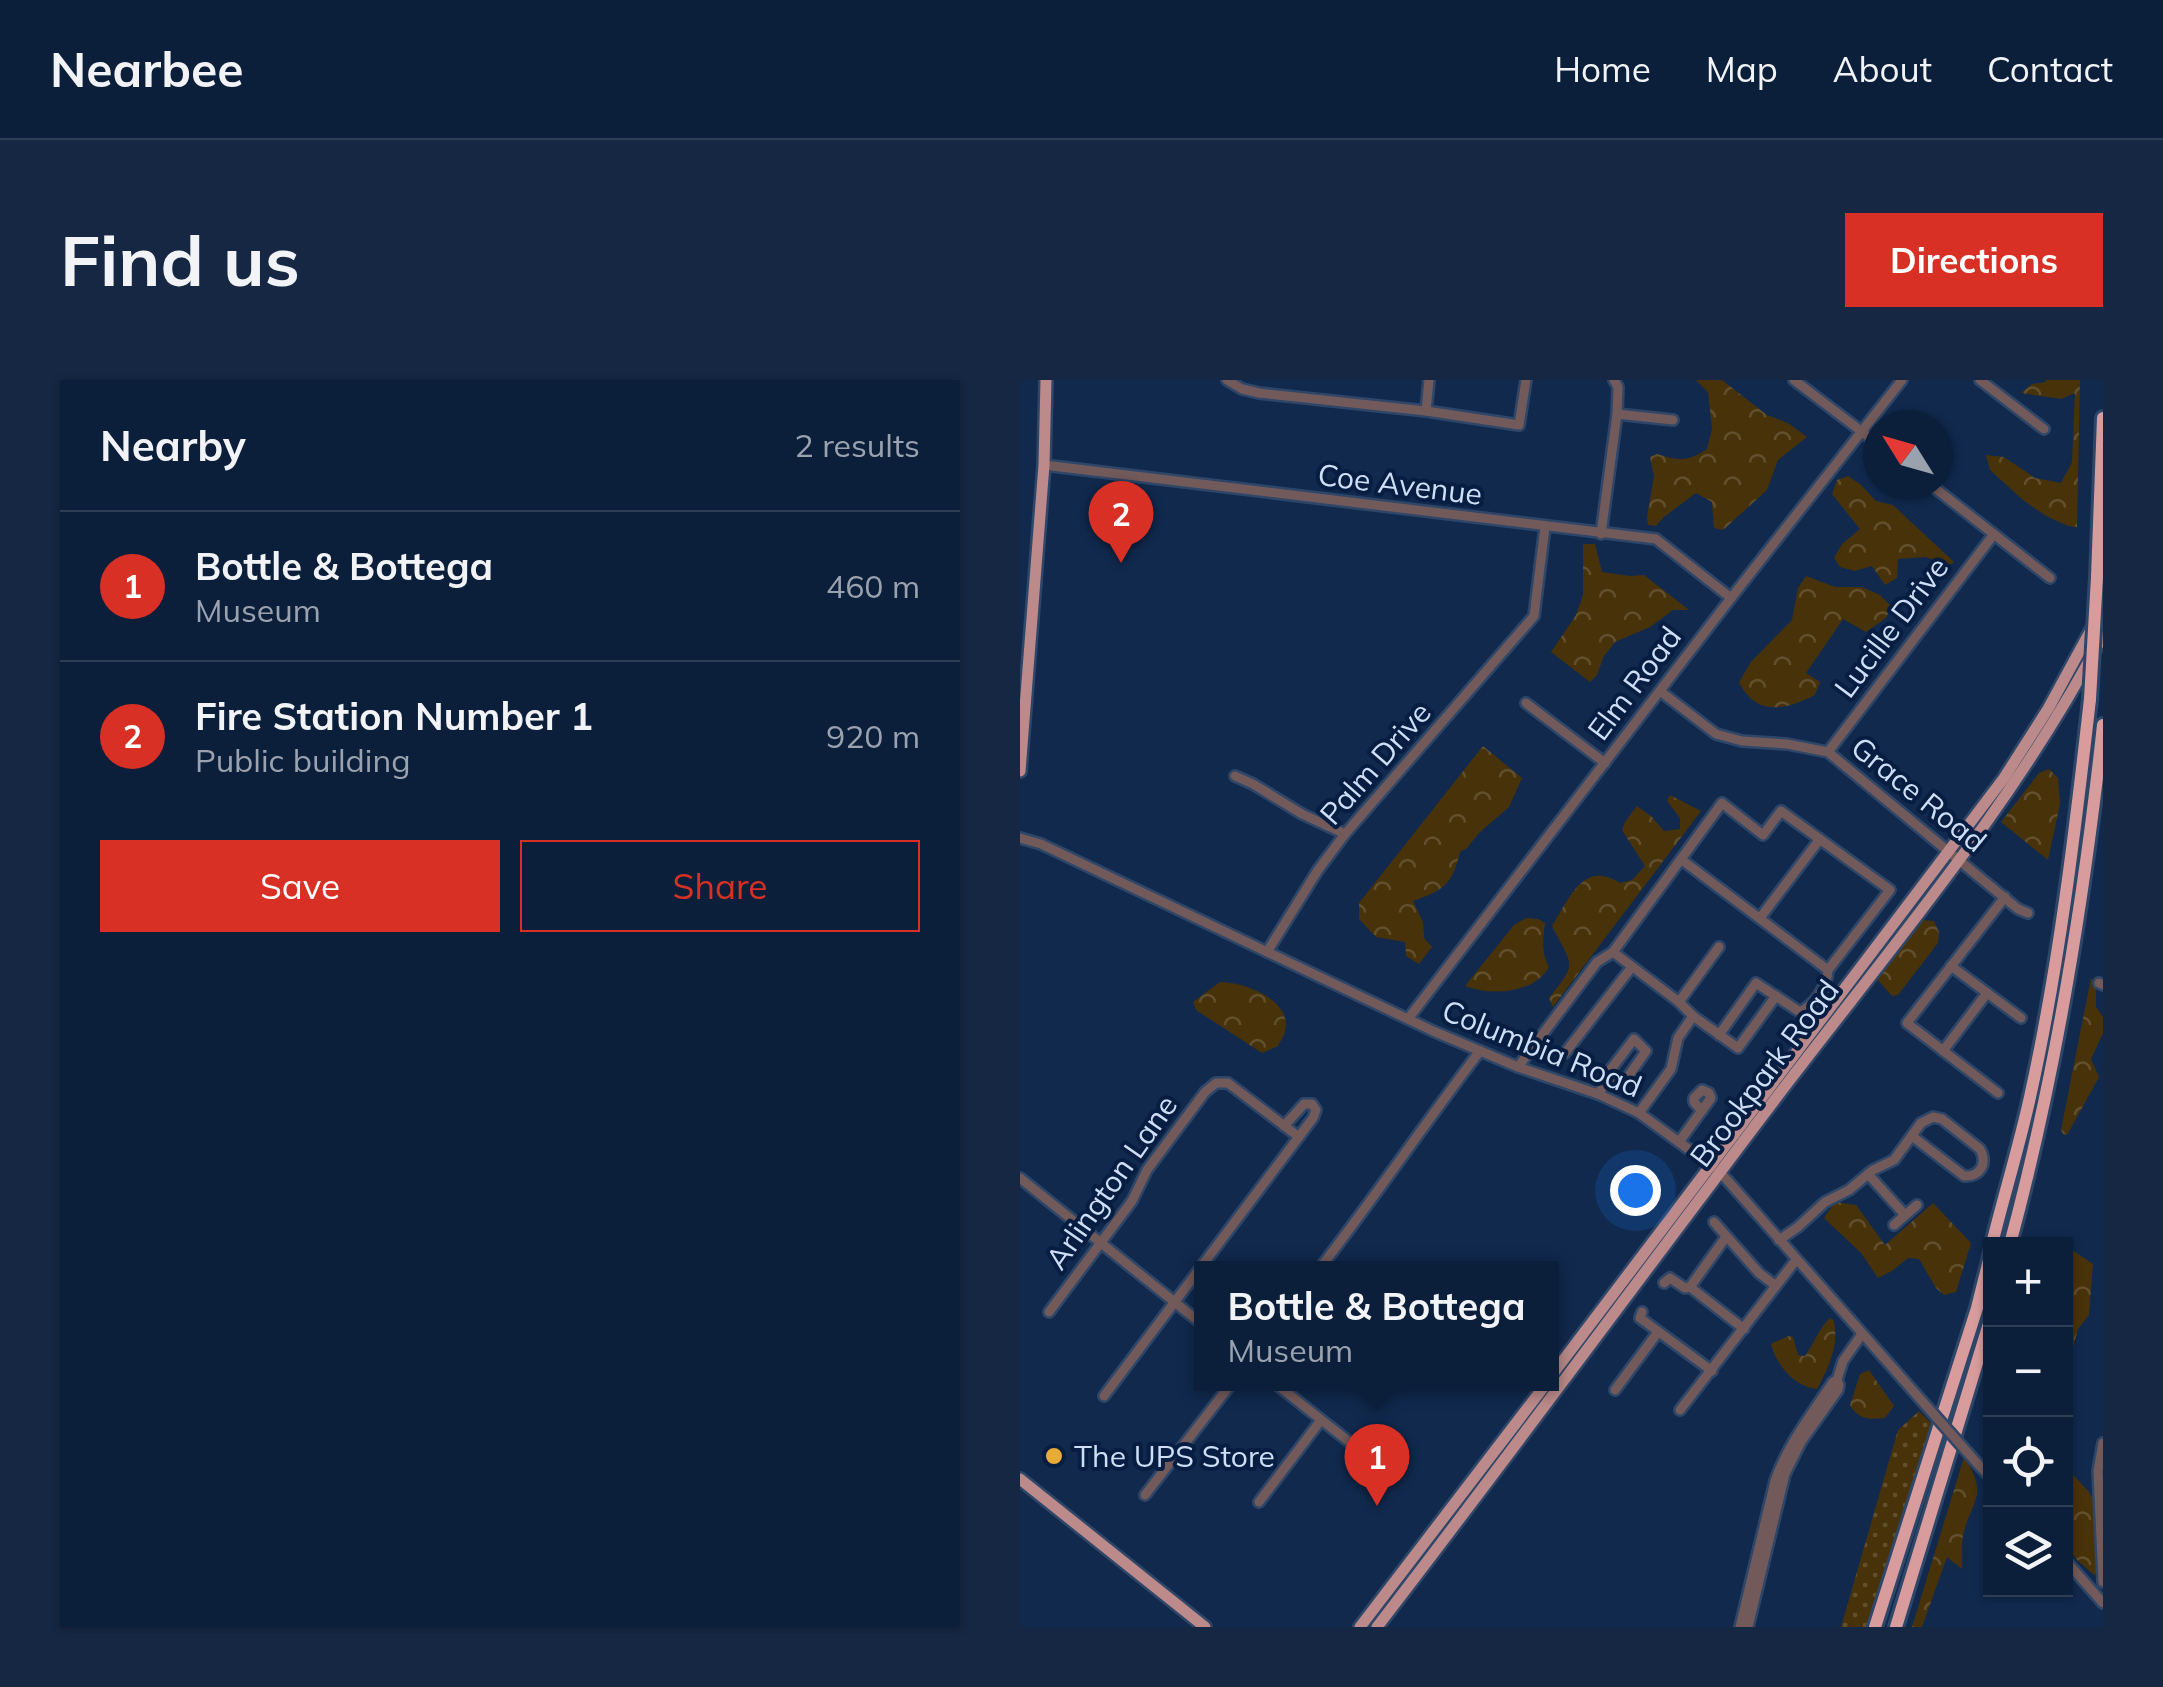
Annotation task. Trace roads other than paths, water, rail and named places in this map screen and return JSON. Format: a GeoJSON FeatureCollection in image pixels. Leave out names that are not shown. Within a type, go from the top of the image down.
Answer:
{"type":"FeatureCollection","features":[{"type":"Feature","properties":{"kind":"highway"},"geometry":{"type":"LineString","coordinates":[[1994,1237],[2030,1098],[2073,849],[2090,699],[2103,418]]}},
{"type":"Feature","properties":{"kind":"highway"},"geometry":{"type":"LineString","coordinates":[[2012,1237],[2070,973],[2103,725]]}},
{"type":"Feature","properties":{"kind":"highway"},"geometry":{"type":"LineString","coordinates":[[1875,1627],[1983,1280]]}},
{"type":"Feature","properties":{"kind":"highway"},"geometry":{"type":"LineString","coordinates":[[1896,1627],[1987,1327]]}},
{"type":"Feature","properties":{"kind":"main road"},"geometry":{"type":"LineString","coordinates":[[1020,771],[1024,658],[1044,465],[1046,380]]}},
{"type":"Feature","properties":{"kind":"main road","name":"Brookpark Road"},"geometry":{"type":"LineString","coordinates":[[1954,855],[2039,722],[2103,608]]}},
{"type":"Feature","properties":{"kind":"main road","name":"Brookpark Road"},"geometry":{"type":"LineString","coordinates":[[1559,1366],[1954,855],[2010,790],[2054,724],[2103,635]]}},
{"type":"Feature","properties":{"kind":"main road","name":"Brookpark Road"},"geometry":{"type":"LineString","coordinates":[[1559,1385],[1715,1169]]}},
{"type":"Feature","properties":{"kind":"main road"},"geometry":{"type":"LineString","coordinates":[[1360,1627],[1541,1391]]}},
{"type":"Feature","properties":{"kind":"main road","name":"Brookpark Road"},"geometry":{"type":"LineString","coordinates":[[1376,1627],[1555,1391]]}},
{"type":"Feature","properties":{"kind":"main road"},"geometry":{"type":"LineString","coordinates":[[1020,1479],[1206,1627]]}},
{"type":"Feature","properties":{"kind":"street"},"geometry":{"type":"LineString","coordinates":[[1228,380],[1259,393],[1519,425],[1526,380]]}},
{"type":"Feature","properties":{"kind":"street"},"geometry":{"type":"LineString","coordinates":[[1426,411],[1429,380]]}},
{"type":"Feature","properties":{"kind":"street"},"geometry":{"type":"LineString","coordinates":[[1602,534],[1617,414],[1618,387],[1614,380]]}},
{"type":"Feature","properties":{"kind":"street"},"geometry":{"type":"LineString","coordinates":[[1794,380],[1862,431]]}},
{"type":"Feature","properties":{"kind":"street","name":"Elm Road"},"geometry":{"type":"LineString","coordinates":[[1408,1019],[1902,380]]}},
{"type":"Feature","properties":{"kind":"street"},"geometry":{"type":"LineString","coordinates":[[1980,380],[2044,429]]}},
{"type":"Feature","properties":{"kind":"street"},"geometry":{"type":"LineString","coordinates":[[1617,414],[1674,420]]}},
{"type":"Feature","properties":{"kind":"street","name":"Coe Avenue"},"geometry":{"type":"LineString","coordinates":[[1044,465],[1656,540],[1731,598]]}},
{"type":"Feature","properties":{"kind":"street"},"geometry":{"type":"LineString","coordinates":[[1950,500],[2050,578]]}},
{"type":"Feature","properties":{"kind":"street","name":"Palm Drive"},"geometry":{"type":"LineString","coordinates":[[1267,952],[1345,834],[1534,616],[1545,526]]}},
{"type":"Feature","properties":{"kind":"street","name":"Lucille Drive"},"geometry":{"type":"LineString","coordinates":[[1828,752],[1994,534]]}},
{"type":"Feature","properties":{"kind":"street","name":"Grace Road"},"geometry":{"type":"LineString","coordinates":[[1660,690],[1716,734],[1828,752],[2028,914]]}},
{"type":"Feature","properties":{"kind":"street"},"geometry":{"type":"LineString","coordinates":[[1526,703],[1605,763]]}},
{"type":"Feature","properties":{"kind":"street"},"geometry":{"type":"LineString","coordinates":[[1234,776],[1345,834]]}},
{"type":"Feature","properties":{"kind":"street"},"geometry":{"type":"LineString","coordinates":[[1518,1067],[1596,962],[1613,952],[1722,804],[1763,835],[1781,811],[1890,890],[1828,970],[1827,983],[1806,1009],[1800,1012],[1756,983],[1719,1034]]}},
{"type":"Feature","properties":{"kind":"street","name":"Columbia Road"},"geometry":{"type":"LineString","coordinates":[[1020,838],[1042,844],[1480,1051],[1639,1113],[1715,1169],[1983,1470]]}},
{"type":"Feature","properties":{"kind":"street"},"geometry":{"type":"LineString","coordinates":[[1760,918],[1820,838]]}},
{"type":"Feature","properties":{"kind":"street"},"geometry":{"type":"LineString","coordinates":[[1682,860],[1828,970]]}},
{"type":"Feature","properties":{"kind":"street"},"geometry":{"type":"LineString","coordinates":[[1998,1093],[1907,1023],[2004,898]]}},
{"type":"Feature","properties":{"kind":"street"},"geometry":{"type":"LineString","coordinates":[[1679,1002],[1719,947]]}},
{"type":"Feature","properties":{"kind":"street"},"geometry":{"type":"LineString","coordinates":[[1613,952],[1738,1048],[1776,996]]}},
{"type":"Feature","properties":{"kind":"street"},"geometry":{"type":"LineString","coordinates":[[1951,966],[2021,1018]]}},
{"type":"Feature","properties":{"kind":"street"},"geometry":{"type":"LineString","coordinates":[[1565,1053],[1631,968]]}},
{"type":"Feature","properties":{"kind":"street"},"geometry":{"type":"LineString","coordinates":[[1943,1051],[1987,993]]}},
{"type":"Feature","properties":{"kind":"street"},"geometry":{"type":"LineString","coordinates":[[1639,1113],[1671,1069],[1678,1038],[1693,1016]]}},
{"type":"Feature","properties":{"kind":"street"},"geometry":{"type":"LineString","coordinates":[[1598,1094],[1609,1079],[1608,1073],[1634,1040],[1643,1046],[1644,1057],[1623,1084],[1609,1079]]}},
{"type":"Feature","properties":{"kind":"street"},"geometry":{"type":"LineString","coordinates":[[1325,1261],[1480,1051]]}},
{"type":"Feature","properties":{"kind":"street","name":"Arlington Lane"},"geometry":{"type":"LineString","coordinates":[[1049,1312],[1132,1201],[1147,1170],[1216,1083],[1228,1083],[1284,1126]]}},
{"type":"Feature","properties":{"kind":"street"},"geometry":{"type":"LineString","coordinates":[[1207,1261],[1299,1137],[1313,1118],[1316,1110],[1312,1104],[1304,1104],[1284,1126],[1299,1137]]}},
{"type":"Feature","properties":{"kind":"street"},"geometry":{"type":"LineString","coordinates":[[1679,1142],[1702,1110]]}},
{"type":"Feature","properties":{"kind":"street"},"geometry":{"type":"LineString","coordinates":[[1778,1240],[1824,1202],[1894,1160],[1921,1123],[1938,1118],[1980,1149],[1984,1156],[1982,1169],[1974,1176],[1964,1176],[1912,1136]]}},
{"type":"Feature","properties":{"kind":"street"},"geometry":{"type":"LineString","coordinates":[[1868,1174],[1905,1215]]}},
{"type":"Feature","properties":{"kind":"street"},"geometry":{"type":"LineString","coordinates":[[1020,1178],[1194,1317]]}},
{"type":"Feature","properties":{"kind":"street"},"geometry":{"type":"LineString","coordinates":[[1894,1224],[1916,1205]]}},
{"type":"Feature","properties":{"kind":"street"},"geometry":{"type":"LineString","coordinates":[[1714,1222],[1759,1274],[1776,1286]]}},
{"type":"Feature","properties":{"kind":"street"},"geometry":{"type":"LineString","coordinates":[[1690,1287],[1726,1238]]}},
{"type":"Feature","properties":{"kind":"street"},"geometry":{"type":"LineString","coordinates":[[1680,1410],[1796,1260]]}},
{"type":"Feature","properties":{"kind":"street"},"geometry":{"type":"LineString","coordinates":[[1104,1396],[1194,1278]]}},
{"type":"Feature","properties":{"kind":"street"},"geometry":{"type":"LineString","coordinates":[[1664,1283],[1670,1278],[1690,1287],[1744,1328]]}},
{"type":"Feature","properties":{"kind":"street"},"geometry":{"type":"LineString","coordinates":[[1642,1312],[1640,1318],[1712,1371]]}},
{"type":"Feature","properties":{"kind":"street"},"geometry":{"type":"LineString","coordinates":[[1616,1390],[1658,1332]]}},
{"type":"Feature","properties":{"kind":"street"},"geometry":{"type":"LineString","coordinates":[[1740,1627],[1781,1464],[1800,1429],[1837,1380],[1843,1361],[1862,1334]]}},
{"type":"Feature","properties":{"kind":"street"},"geometry":{"type":"LineString","coordinates":[[1748,1627],[1785,1474],[1801,1442],[1838,1390],[1837,1380]]}},
{"type":"Feature","properties":{"kind":"street"},"geometry":{"type":"LineString","coordinates":[[1145,1495],[1226,1391]]}},
{"type":"Feature","properties":{"kind":"street"},"geometry":{"type":"LineString","coordinates":[[1285,1391],[1357,1448]]}},
{"type":"Feature","properties":{"kind":"street"},"geometry":{"type":"LineString","coordinates":[[1258,1502],[1322,1420]]}},
{"type":"Feature","properties":{"kind":"street"},"geometry":{"type":"LineString","coordinates":[[2103,1443],[2098,1471],[2103,1582]]}},
{"type":"Feature","properties":{"kind":"street"},"geometry":{"type":"LineString","coordinates":[[2073,1569],[2103,1603]]}},
{"type":"Feature","properties":{"kind":"place","name":"Fire Station Number 1"},"geometry":{"type":"Point","coordinates":[1121,563]}},
{"type":"Feature","properties":{"kind":"place","name":"The UPS Store"},"geometry":{"type":"Point","coordinates":[1054,1456]}},
{"type":"Feature","properties":{"kind":"place","name":"Bottle & Bottega"},"geometry":{"type":"Point","coordinates":[1377,1506]}}]}
